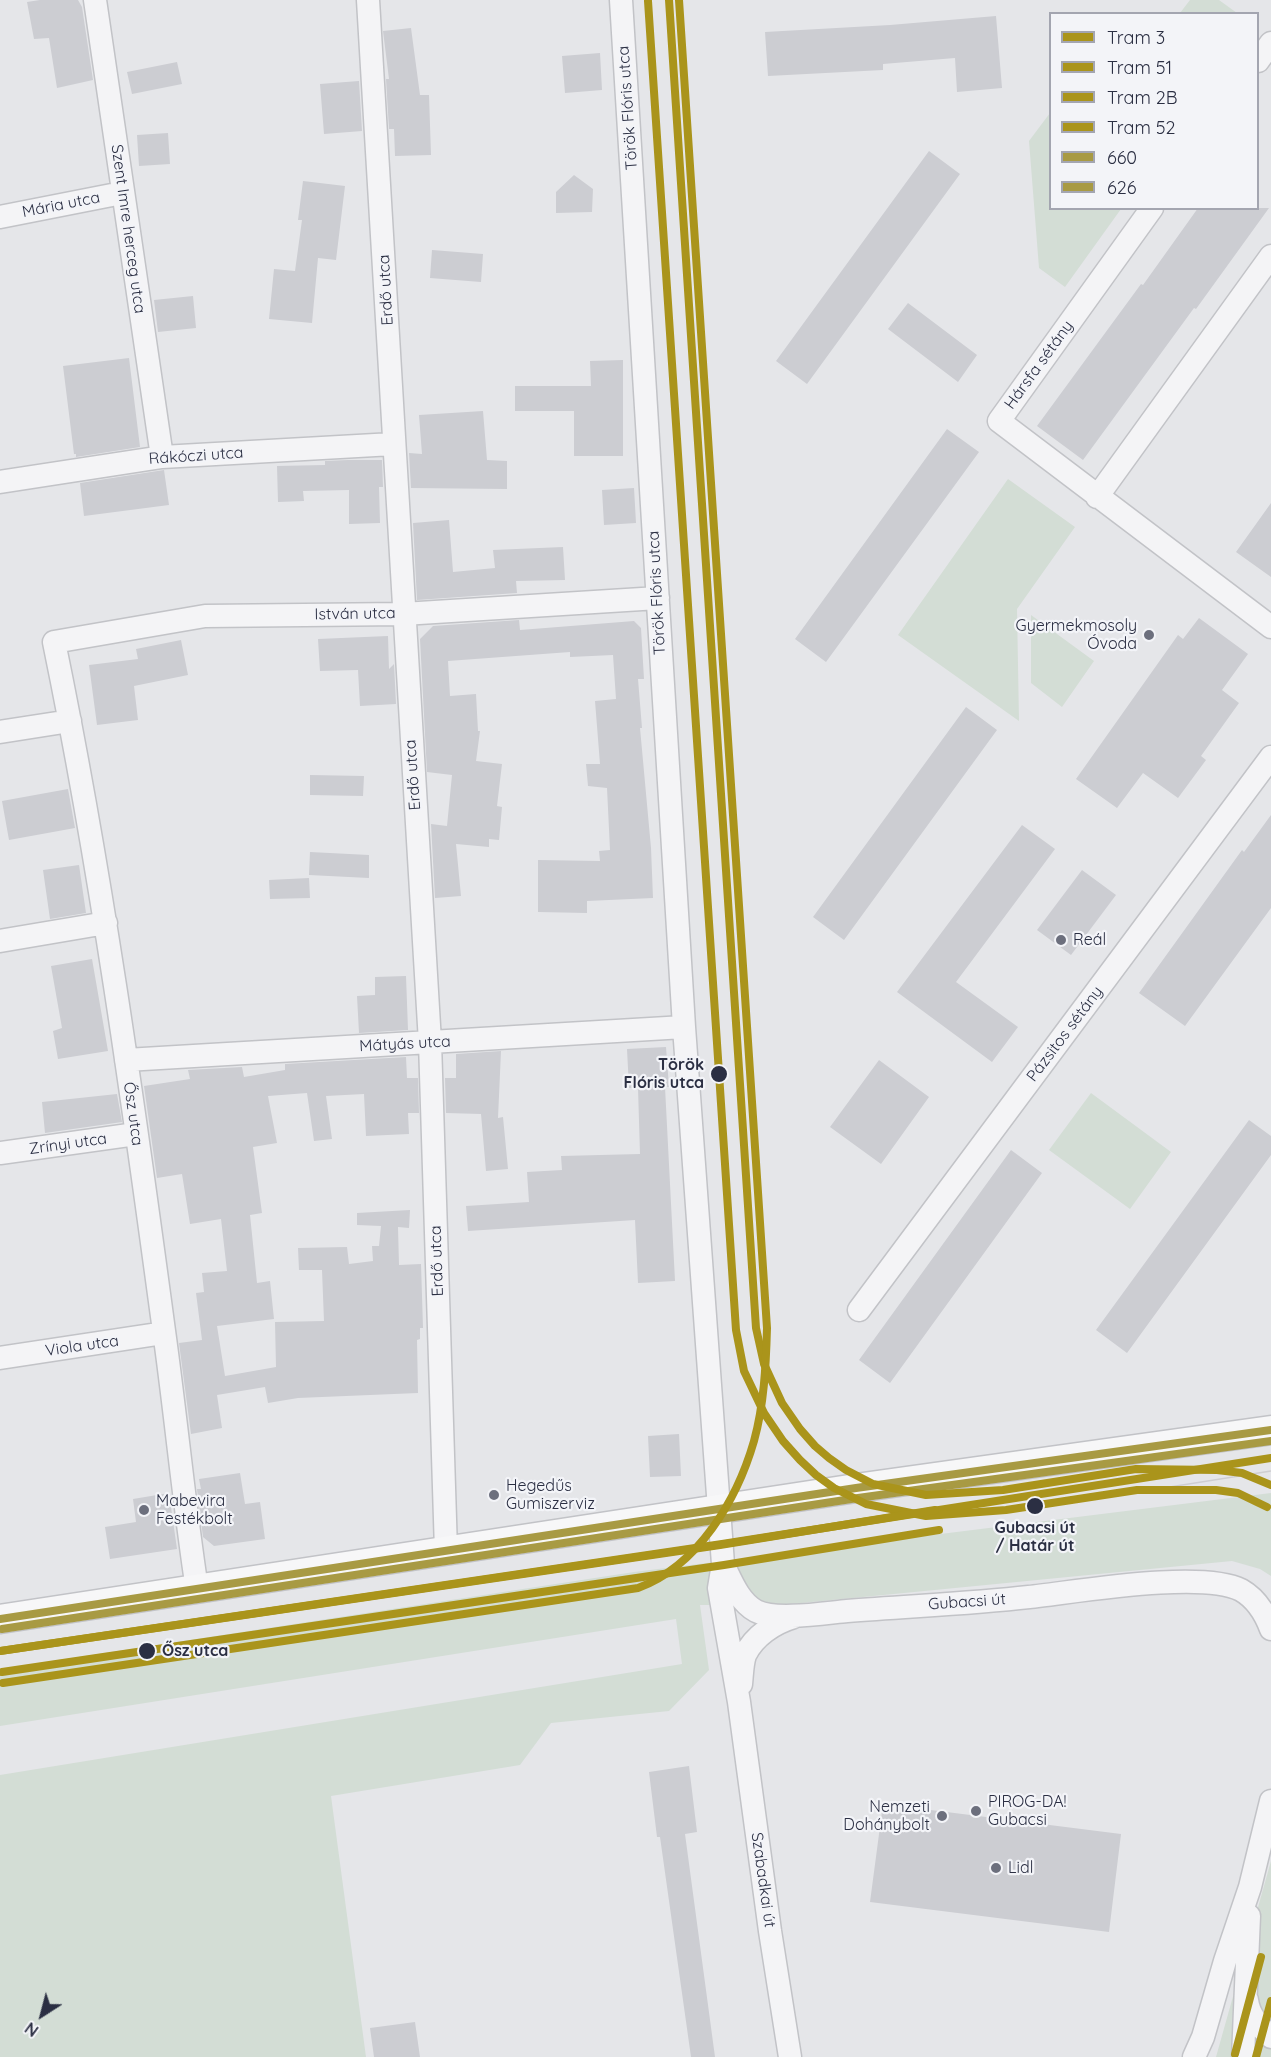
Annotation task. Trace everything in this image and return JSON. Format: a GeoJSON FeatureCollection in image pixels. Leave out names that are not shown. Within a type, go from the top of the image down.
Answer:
{"type":"FeatureCollection","features":[{"type":"Feature","properties":{"kind":"main road"},"geometry":{"type":"LineString","coordinates":[[0,1618],[867,1486],[1271,1430]]}},
{"type":"Feature","properties":{"kind":"street","name":"Szent Imre herceg utca"},"geometry":{"type":"LineString","coordinates":[[95,0],[162,457]]}},
{"type":"Feature","properties":{"kind":"street","name":"Erdő utca"},"geometry":{"type":"LineString","coordinates":[[368,0],[430,1042],[446,1551]]}},
{"type":"Feature","properties":{"kind":"street","name":"Török Flóris utca"},"geometry":{"type":"LineString","coordinates":[[621,0],[684,1027],[720,1509]]}},
{"type":"Feature","properties":{"kind":"street"},"geometry":{"type":"LineString","coordinates":[[1259,59],[1271,43]]}},
{"type":"Feature","properties":{"kind":"street","name":"Mária utca"},"geometry":{"type":"LineString","coordinates":[[0,217],[122,193]]}},
{"type":"Feature","properties":{"kind":"street","name":"Hársfa sétány"},"geometry":{"type":"LineString","coordinates":[[1151,210],[999,421],[1271,627]]}},
{"type":"Feature","properties":{"kind":"street"},"geometry":{"type":"LineString","coordinates":[[1097,497],[1271,256]]}},
{"type":"Feature","properties":{"kind":"street","name":"Rákóczi utca"},"geometry":{"type":"LineString","coordinates":[[0,482],[162,457],[393,444]]}},
{"type":"Feature","properties":{"kind":"street","name":"István utca"},"geometry":{"type":"LineString","coordinates":[[54,642],[205,616],[403,614],[658,598]]}},
{"type":"Feature","properties":{"kind":"street","name":"Ősz utca"},"geometry":{"type":"LineString","coordinates":[[54,642],[106,924],[164,1333],[197,1589]]}},
{"type":"Feature","properties":{"kind":"street"},"geometry":{"type":"LineString","coordinates":[[0,732],[70,721]]}},
{"type":"Feature","properties":{"kind":"street","name":"Pázsitos sétány"},"geometry":{"type":"LineString","coordinates":[[860,1311],[1271,757]]}},
{"type":"Feature","properties":{"kind":"street"},"geometry":{"type":"LineString","coordinates":[[0,941],[106,924]]}},
{"type":"Feature","properties":{"kind":"street","name":"Mátyás utca"},"geometry":{"type":"LineString","coordinates":[[126,1060],[684,1027]]}},
{"type":"Feature","properties":{"kind":"street","name":"Zrínyi utca"},"geometry":{"type":"LineString","coordinates":[[0,1154],[136,1134]]}},
{"type":"Feature","properties":{"kind":"street","name":"Viola utca"},"geometry":{"type":"LineString","coordinates":[[0,1358],[164,1333]]}},
{"type":"Feature","properties":{"kind":"street","name":"Gubacsi út"},"geometry":{"type":"LineString","coordinates":[[720,1509],[723,1564],[741,1598],[757,1612],[776,1616],[801,1615],[1016,1598],[1086,1589],[1194,1582],[1240,1590],[1258,1604],[1271,1629]]}},
{"type":"Feature","properties":{"kind":"street","name":"Szabadkai út"},"geometry":{"type":"LineString","coordinates":[[723,1564],[719,1588],[739,1702],[770,1931],[790,2057]]}},
{"type":"Feature","properties":{"kind":"street","name":"Szabadkai út"},"geometry":{"type":"LineString","coordinates":[[739,1702],[744,1657],[750,1647],[769,1628],[786,1619],[801,1615]]}},
{"type":"Feature","properties":{"kind":"street"},"geometry":{"type":"LineString","coordinates":[[1194,2057],[1199,2049],[1250,1887],[1271,1801]]}},
{"type":"Feature","properties":{"kind":"street"},"geometry":{"type":"LineString","coordinates":[[1243,2057],[1250,1887]]}},
{"type":"Feature","properties":{"kind":"street"},"geometry":{"type":"LineString","coordinates":[[1245,1986],[1248,2010],[1271,2037]]}},
{"type":"Feature","properties":{"kind":"shaded area"},"geometry":{"type":"Polygon","coordinates":[[[1190,0],[1219,0],[1236,12],[1181,12],[1190,0]]]}},
{"type":"Feature","properties":{"kind":"shaded area"},"geometry":{"type":"Polygon","coordinates":[[[1049,114],[1049,210],[1120,210],[1065,287],[1039,268],[1029,141],[1049,114]]]}},
{"type":"Feature","properties":{"kind":"shaded area"},"geometry":{"type":"Polygon","coordinates":[[[1008,479],[1075,527],[1017,609],[1019,721],[898,635],[1008,479]]]}},
{"type":"Feature","properties":{"kind":"shaded area"},"geometry":{"type":"Polygon","coordinates":[[[1031,615],[1094,661],[1062,707],[1031,683],[1031,615]]]}},
{"type":"Feature","properties":{"kind":"shaded area"},"geometry":{"type":"Polygon","coordinates":[[[1091,1093],[1171,1152],[1130,1209],[1049,1150],[1091,1093]]]}},
{"type":"Feature","properties":{"kind":"shaded area"},"geometry":{"type":"Polygon","coordinates":[[[1271,1493],[1271,1576],[1260,1569],[1232,1561],[781,1605],[700,1605],[709,1670],[669,1711],[551,1723],[520,1765],[331,1796],[366,2057],[0,2057],[0,1775],[682,1664],[676,1619],[0,1726],[0,1669],[634,1572],[1271,1493]]]}},
{"type":"Feature","properties":{"kind":"shaded area"},"geometry":{"type":"Polygon","coordinates":[[[1271,1861],[1271,2057],[1216,2057],[1271,1861]]]}},
{"type":"Feature","properties":{"kind":"building"},"geometry":{"type":"Polygon","coordinates":[[[78,0],[82,7],[93,80],[57,88],[49,38],[34,39],[27,2],[78,0]]]}},
{"type":"Feature","properties":{"kind":"building"},"geometry":{"type":"Polygon","coordinates":[[[996,16],[1002,88],[957,92],[955,58],[883,64],[883,70],[768,76],[765,32],[996,16]]]}},
{"type":"Feature","properties":{"kind":"building"},"geometry":{"type":"Polygon","coordinates":[[[411,28],[420,95],[429,95],[431,155],[395,156],[394,129],[389,129],[386,79],[389,79],[383,31],[411,28]]]}},
{"type":"Feature","properties":{"kind":"building"},"geometry":{"type":"Polygon","coordinates":[[[600,53],[602,90],[565,93],[562,56],[600,53]]]}},
{"type":"Feature","properties":{"kind":"building"},"geometry":{"type":"Polygon","coordinates":[[[177,62],[182,84],[132,94],[127,72],[177,62]]]}},
{"type":"Feature","properties":{"kind":"building"},"geometry":{"type":"Polygon","coordinates":[[[359,81],[362,131],[324,134],[320,84],[359,81]]]}},
{"type":"Feature","properties":{"kind":"building"},"geometry":{"type":"Polygon","coordinates":[[[168,133],[170,164],[139,166],[137,135],[168,133]]]}},
{"type":"Feature","properties":{"kind":"building"},"geometry":{"type":"Polygon","coordinates":[[[929,151],[960,174],[807,384],[776,361],[929,151]]]}},
{"type":"Feature","properties":{"kind":"building"},"geometry":{"type":"Polygon","coordinates":[[[574,175],[593,189],[592,212],[556,213],[556,192],[574,175]]]}},
{"type":"Feature","properties":{"kind":"building"},"geometry":{"type":"Polygon","coordinates":[[[303,181],[345,186],[336,260],[318,258],[312,323],[269,319],[274,269],[295,271],[302,220],[298,220],[303,181]]]}},
{"type":"Feature","properties":{"kind":"building"},"geometry":{"type":"Polygon","coordinates":[[[1269,208],[1083,460],[1037,426],[1141,284],[1143,285],[1197,210],[1269,208]]]}},
{"type":"Feature","properties":{"kind":"building"},"geometry":{"type":"Polygon","coordinates":[[[432,250],[483,254],[481,282],[430,278],[432,250]]]}},
{"type":"Feature","properties":{"kind":"building"},"geometry":{"type":"Polygon","coordinates":[[[193,296],[196,328],[158,332],[154,300],[193,296]]]}},
{"type":"Feature","properties":{"kind":"building"},"geometry":{"type":"Polygon","coordinates":[[[908,303],[977,355],[958,382],[888,329],[908,303]]]}},
{"type":"Feature","properties":{"kind":"building"},"geometry":{"type":"Polygon","coordinates":[[[129,358],[140,447],[76,457],[63,366],[129,358]]]}},
{"type":"Feature","properties":{"kind":"building"},"geometry":{"type":"Polygon","coordinates":[[[623,360],[623,456],[574,456],[574,411],[515,411],[515,386],[591,386],[590,361],[623,360]]]}},
{"type":"Feature","properties":{"kind":"building"},"geometry":{"type":"Polygon","coordinates":[[[483,411],[487,460],[507,461],[507,489],[411,488],[409,453],[422,454],[419,415],[483,411]]]}},
{"type":"Feature","properties":{"kind":"building"},"geometry":{"type":"Polygon","coordinates":[[[947,429],[979,452],[826,662],[795,639],[947,429]]]}},
{"type":"Feature","properties":{"kind":"building"},"geometry":{"type":"Polygon","coordinates":[[[382,460],[383,487],[379,487],[380,523],[349,524],[349,490],[303,491],[304,501],[278,502],[277,466],[325,465],[325,461],[382,460]]]}},
{"type":"Feature","properties":{"kind":"building"},"geometry":{"type":"Polygon","coordinates":[[[164,470],[169,505],[84,516],[80,483],[164,470]]]}},
{"type":"Feature","properties":{"kind":"building"},"geometry":{"type":"Polygon","coordinates":[[[634,488],[636,523],[604,525],[602,490],[634,488]]]}},
{"type":"Feature","properties":{"kind":"building"},"geometry":{"type":"Polygon","coordinates":[[[1271,503],[1271,577],[1236,552],[1271,503]]]}},
{"type":"Feature","properties":{"kind":"building"},"geometry":{"type":"Polygon","coordinates":[[[449,520],[453,572],[495,568],[493,550],[563,547],[565,580],[516,581],[517,593],[417,600],[413,523],[449,520]]]}},
{"type":"Feature","properties":{"kind":"building"},"geometry":{"type":"Polygon","coordinates":[[[1199,618],[1248,654],[1222,690],[1239,703],[1201,756],[1206,760],[1178,798],[1143,773],[1117,808],[1076,779],[1178,635],[1183,639],[1199,618]]]}},
{"type":"Feature","properties":{"kind":"building"},"geometry":{"type":"Polygon","coordinates":[[[519,620],[520,630],[634,621],[641,628],[644,679],[638,679],[642,728],[640,728],[651,848],[653,898],[587,901],[587,913],[538,912],[538,860],[600,861],[599,851],[610,850],[607,788],[588,786],[586,764],[600,764],[595,701],[616,699],[613,655],[570,657],[570,652],[448,661],[450,696],[476,694],[478,731],[480,731],[476,761],[502,764],[497,806],[502,807],[499,840],[489,839],[489,847],[456,844],[461,896],[435,898],[431,824],[447,826],[452,775],[427,772],[420,639],[433,626],[519,620]]]}},
{"type":"Feature","properties":{"kind":"building"},"geometry":{"type":"Polygon","coordinates":[[[388,636],[389,669],[394,664],[396,704],[360,706],[358,670],[320,671],[318,639],[388,636]]]}},
{"type":"Feature","properties":{"kind":"building"},"geometry":{"type":"Polygon","coordinates":[[[181,640],[188,675],[134,686],[138,720],[97,725],[89,665],[138,659],[136,649],[181,640]]]}},
{"type":"Feature","properties":{"kind":"building"},"geometry":{"type":"Polygon","coordinates":[[[966,707],[997,730],[844,940],[813,917],[966,707]]]}},
{"type":"Feature","properties":{"kind":"building"},"geometry":{"type":"Polygon","coordinates":[[[310,775],[364,776],[363,796],[310,795],[310,775]]]}},
{"type":"Feature","properties":{"kind":"building"},"geometry":{"type":"Polygon","coordinates":[[[68,789],[75,828],[9,840],[2,801],[68,789]]]}},
{"type":"Feature","properties":{"kind":"building"},"geometry":{"type":"Polygon","coordinates":[[[1271,815],[1271,908],[1185,1026],[1139,993],[1242,850],[1244,852],[1271,815]]]}},
{"type":"Feature","properties":{"kind":"building"},"geometry":{"type":"Polygon","coordinates":[[[1022,825],[1055,849],[956,982],[1018,1027],[992,1062],[897,992],[1022,825]]]}},
{"type":"Feature","properties":{"kind":"building"},"geometry":{"type":"Polygon","coordinates":[[[310,852],[369,855],[369,878],[309,875],[310,852]]]}},
{"type":"Feature","properties":{"kind":"building"},"geometry":{"type":"Polygon","coordinates":[[[79,865],[86,913],[50,919],[43,870],[79,865]]]}},
{"type":"Feature","properties":{"kind":"building"},"geometry":{"type":"Polygon","coordinates":[[[1082,870],[1116,895],[1071,955],[1037,930],[1082,870]]]}},
{"type":"Feature","properties":{"kind":"building"},"geometry":{"type":"Polygon","coordinates":[[[309,878],[310,898],[270,899],[269,880],[309,878]]]}},
{"type":"Feature","properties":{"kind":"building"},"geometry":{"type":"Polygon","coordinates":[[[92,959],[108,1051],[58,1059],[53,1031],[62,1028],[51,966],[92,959]]]}},
{"type":"Feature","properties":{"kind":"building"},"geometry":{"type":"Polygon","coordinates":[[[406,976],[408,1030],[359,1033],[357,996],[375,995],[375,977],[406,976]]]}},
{"type":"Feature","properties":{"kind":"building"},"geometry":{"type":"Polygon","coordinates":[[[666,1047],[669,1087],[665,1087],[675,1281],[638,1283],[635,1220],[468,1231],[466,1206],[529,1202],[527,1172],[562,1170],[561,1156],[640,1154],[638,1088],[629,1088],[627,1049],[666,1047]]]}},
{"type":"Feature","properties":{"kind":"building"},"geometry":{"type":"Polygon","coordinates":[[[501,1051],[498,1118],[503,1117],[508,1169],[486,1171],[481,1114],[446,1113],[445,1078],[456,1078],[456,1054],[501,1051]]]}},
{"type":"Feature","properties":{"kind":"building"},"geometry":{"type":"Polygon","coordinates":[[[406,1057],[407,1078],[418,1078],[419,1113],[408,1113],[409,1134],[366,1136],[364,1094],[326,1096],[332,1139],[314,1141],[307,1093],[268,1096],[277,1143],[253,1147],[262,1213],[250,1215],[257,1283],[270,1281],[274,1319],[217,1326],[225,1376],[276,1367],[275,1322],[324,1321],[322,1270],[299,1270],[298,1248],[347,1247],[349,1264],[373,1261],[372,1246],[379,1246],[381,1226],[357,1225],[357,1213],[410,1210],[409,1228],[398,1227],[399,1265],[421,1264],[423,1328],[420,1328],[420,1339],[417,1340],[418,1393],[298,1398],[268,1403],[265,1387],[217,1395],[222,1428],[191,1434],[179,1343],[202,1340],[196,1293],[204,1292],[202,1273],[227,1271],[221,1219],[190,1224],[182,1174],[157,1178],[144,1086],[190,1079],[188,1070],[242,1067],[244,1077],[285,1070],[285,1064],[406,1057]]]}},
{"type":"Feature","properties":{"kind":"building"},"geometry":{"type":"Polygon","coordinates":[[[879,1060],[929,1097],[881,1164],[830,1127],[879,1060]]]}},
{"type":"Feature","properties":{"kind":"building"},"geometry":{"type":"Polygon","coordinates":[[[117,1094],[122,1122],[45,1133],[42,1102],[117,1094]]]}},
{"type":"Feature","properties":{"kind":"building"},"geometry":{"type":"Polygon","coordinates":[[[1249,1120],[1271,1136],[1271,1155],[1127,1353],[1096,1330],[1249,1120]]]}},
{"type":"Feature","properties":{"kind":"building"},"geometry":{"type":"Polygon","coordinates":[[[1011,1150],[1042,1173],[890,1383],[859,1360],[1011,1150]]]}},
{"type":"Feature","properties":{"kind":"building"},"geometry":{"type":"Polygon","coordinates":[[[679,1434],[681,1476],[650,1477],[648,1436],[679,1434]]]}},
{"type":"Feature","properties":{"kind":"building"},"geometry":{"type":"Polygon","coordinates":[[[240,1473],[245,1504],[260,1502],[265,1539],[214,1546],[203,1537],[197,1489],[201,1489],[199,1479],[240,1473]]]}},
{"type":"Feature","properties":{"kind":"building"},"geometry":{"type":"Polygon","coordinates":[[[169,1493],[177,1549],[110,1559],[105,1527],[136,1522],[133,1499],[169,1493]]]}},
{"type":"Feature","properties":{"kind":"building"},"geometry":{"type":"Polygon","coordinates":[[[689,1766],[697,1832],[685,1834],[715,2057],[691,2057],[649,1772],[689,1766]]]}},
{"type":"Feature","properties":{"kind":"building","name":"Lidl"},"geometry":{"type":"Polygon","coordinates":[[[883,1804],[1121,1834],[1109,1932],[870,1902],[883,1804]]]}},
{"type":"Feature","properties":{"kind":"building"},"geometry":{"type":"Polygon","coordinates":[[[415,2022],[420,2057],[374,2057],[370,2028],[415,2022]]]}},
{"type":"Feature","properties":{"kind":"tram line","name":"2B"},"geometry":{"type":"LineString","coordinates":[[669,0],[756,1328],[764,1364],[782,1403],[815,1446],[846,1470],[873,1484],[926,1495],[1003,1490],[1136,1469],[1217,1470],[1242,1473],[1271,1485]]}},
{"type":"Feature","properties":{"kind":"tram line","name":"52"},"geometry":{"type":"LineString","coordinates":[[3,1683],[638,1588],[660,1578],[697,1547],[726,1508],[747,1463],[760,1413],[767,1328],[679,0]]}},
{"type":"Feature","properties":{"kind":"tram line","name":"51"},"geometry":{"type":"LineString","coordinates":[[648,1],[736,1330],[744,1371],[764,1413],[783,1441],[800,1460],[834,1488],[866,1504],[926,1516],[1006,1510],[1137,1490],[1216,1490],[1238,1493],[1267,1507]]}},
{"type":"Feature","properties":{"kind":"tram line","name":"3"},"geometry":{"type":"LineString","coordinates":[[0,1651],[722,1544],[1271,1458]]}},
{"type":"Feature","properties":{"kind":"tram line"},"geometry":{"type":"LineString","coordinates":[[1119,1495],[1271,1471]]}},
{"type":"Feature","properties":{"kind":"tram line","name":"2B"},"geometry":{"type":"LineString","coordinates":[[0,1651],[720,1545],[935,1510]]}},
{"type":"Feature","properties":{"kind":"tram line","name":"51"},"geometry":{"type":"LineString","coordinates":[[2,1672],[724,1565],[939,1530]]}},
{"type":"Feature","properties":{"kind":"tram line","name":"2B"},"geometry":{"type":"LineString","coordinates":[[1235,2054],[1261,1957]]}},
{"type":"Feature","properties":{"kind":"tram line","name":"51"},"geometry":{"type":"LineString","coordinates":[[1256,2057],[1271,2001]]}},
{"type":"Feature","properties":{"kind":"transit line","name":"660"},"geometry":{"type":"LineString","coordinates":[[0,1619],[856,1488],[1271,1430]]}},
{"type":"Feature","properties":{"kind":"transit line","name":"626"},"geometry":{"type":"LineString","coordinates":[[2,1629],[858,1498],[1271,1441]]}},
{"type":"Feature","properties":{"kind":"place","name":"Gyermekmosoly Óvoda"},"geometry":{"type":"Point","coordinates":[1149,635]}},
{"type":"Feature","properties":{"kind":"place","name":"Reál"},"geometry":{"type":"Point","coordinates":[1061,940]}},
{"type":"Feature","properties":{"kind":"place","name":"Török Flóris utca"},"geometry":{"type":"Point","coordinates":[719,1074]}},
{"type":"Feature","properties":{"kind":"place","name":"Hegedűs Gumiszerviz"},"geometry":{"type":"Point","coordinates":[494,1495]}},
{"type":"Feature","properties":{"kind":"place","name":"Gubacsi út / Határ út"},"geometry":{"type":"Point","coordinates":[1035,1506]}},
{"type":"Feature","properties":{"kind":"place","name":"Mabevira Festékbolt"},"geometry":{"type":"Point","coordinates":[144,1510]}},
{"type":"Feature","properties":{"kind":"place","name":"Ősz utca"},"geometry":{"type":"Point","coordinates":[147,1651]}},
{"type":"Feature","properties":{"kind":"place","name":"PIROG-DA! Gubacsi"},"geometry":{"type":"Point","coordinates":[976,1811]}},
{"type":"Feature","properties":{"kind":"place","name":"Nemzeti Dohánybolt"},"geometry":{"type":"Point","coordinates":[942,1816]}},
{"type":"Feature","properties":{"kind":"place","name":"Lidl"},"geometry":{"type":"Point","coordinates":[996,1868]}}]}
